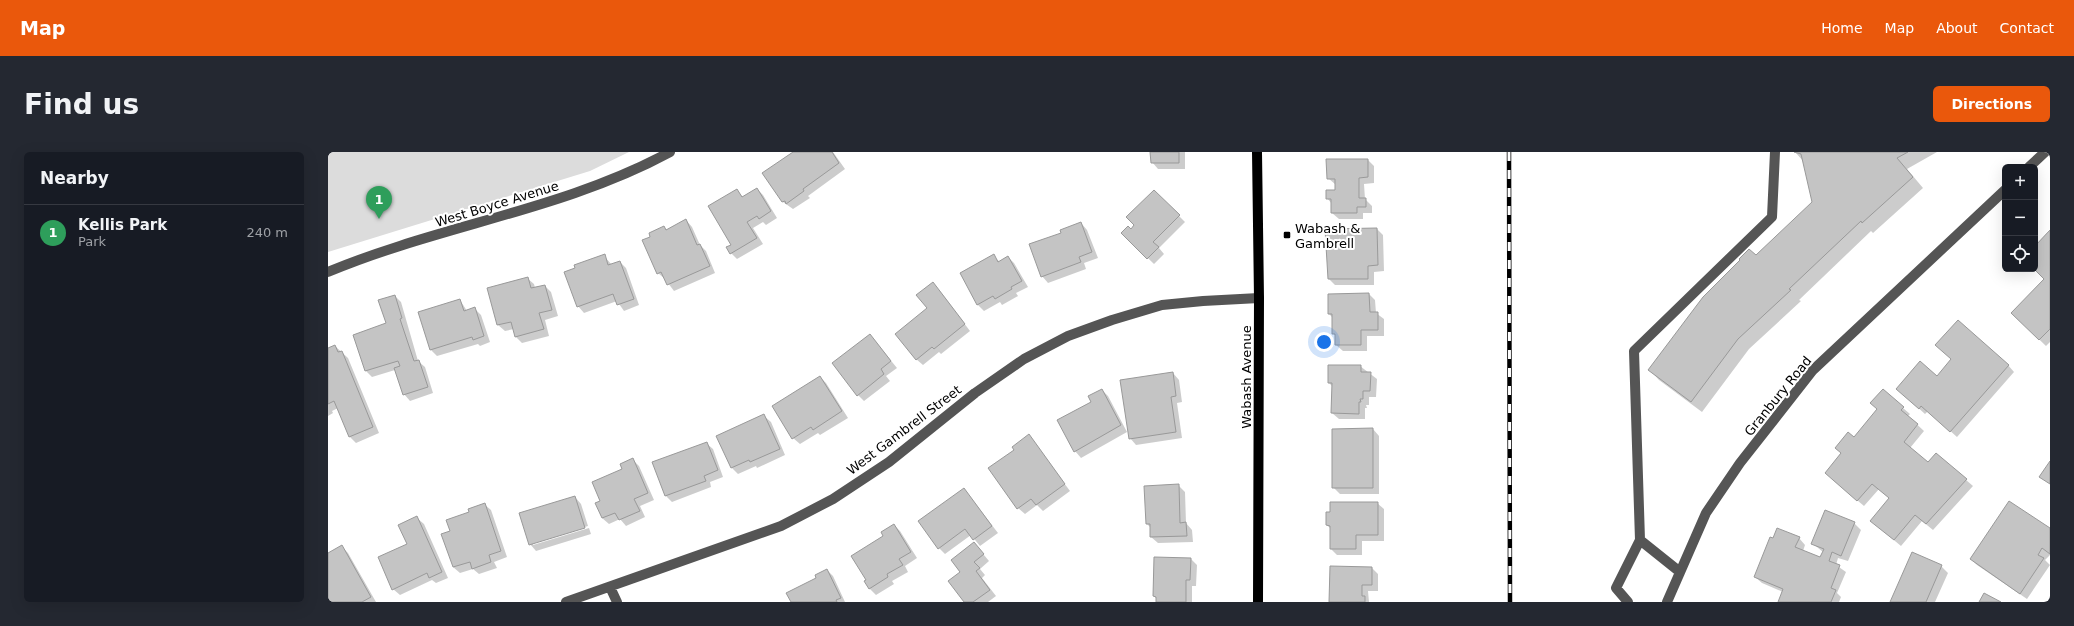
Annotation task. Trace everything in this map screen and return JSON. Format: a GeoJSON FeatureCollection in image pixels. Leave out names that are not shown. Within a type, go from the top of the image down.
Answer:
{"type":"FeatureCollection","features":[{"type":"Feature","properties":{"kind":"main road","name":"Wabash Avenue"},"geometry":{"type":"LineString","coordinates":[[1257,152],[1259,298],[1258,602]]}},
{"type":"Feature","properties":{"kind":"street","name":"West Boyce Avenue"},"geometry":{"type":"LineString","coordinates":[[328,272],[381,252],[558,200],[627,172],[670,152]]}},
{"type":"Feature","properties":{"kind":"street"},"geometry":{"type":"LineString","coordinates":[[1628,602],[1616,588],[1640,540],[1634,351],[1772,217],[1775,152]]}},
{"type":"Feature","properties":{"kind":"street"},"geometry":{"type":"LineString","coordinates":[[2032,164],[2045,152]]}},
{"type":"Feature","properties":{"kind":"street","name":"Granbury Road"},"geometry":{"type":"LineString","coordinates":[[1667,602],[1706,513],[1740,463],[1813,370],[2002,193]]}},
{"type":"Feature","properties":{"kind":"street","name":"West Gambrell Street"},"geometry":{"type":"LineString","coordinates":[[566,602],[781,526],[833,499],[889,462],[975,393],[1024,359],[1068,336],[1112,320],[1162,305],[1259,298]]}},
{"type":"Feature","properties":{"kind":"street"},"geometry":{"type":"LineString","coordinates":[[1640,540],[1680,572]]}},
{"type":"Feature","properties":{"kind":"street"},"geometry":{"type":"LineString","coordinates":[[610,587],[617,602]]}},
{"type":"Feature","properties":{"kind":"shaded area"},"geometry":{"type":"Polygon","coordinates":[[[328,152],[629,152],[590,171],[328,252],[328,152]]]}},
{"type":"Feature","properties":{"kind":"building"},"geometry":{"type":"Polygon","coordinates":[[[793,152],[832,152],[839,163],[803,189],[804,191],[786,204],[785,201],[782,202],[762,173],[793,152]]]}},
{"type":"Feature","properties":{"kind":"building"},"geometry":{"type":"Polygon","coordinates":[[[1150,152],[1179,152],[1179,163],[1151,163],[1150,152]]]}},
{"type":"Feature","properties":{"kind":"building"},"geometry":{"type":"Polygon","coordinates":[[[1794,152],[1908,152],[1897,158],[1913,177],[1862,223],[1861,221],[1789,289],[1791,290],[1738,339],[1691,402],[1648,370],[1703,297],[1740,260],[1739,259],[1749,249],[1756,255],[1812,202],[1801,154],[1794,152]]]}},
{"type":"Feature","properties":{"kind":"building"},"geometry":{"type":"Polygon","coordinates":[[[1326,159],[1368,159],[1368,177],[1359,178],[1359,198],[1366,198],[1366,207],[1357,207],[1357,213],[1331,213],[1331,199],[1326,199],[1326,190],[1335,190],[1335,179],[1327,179],[1326,159]]]}},
{"type":"Feature","properties":{"kind":"building"},"geometry":{"type":"Polygon","coordinates":[[[757,188],[771,211],[759,219],[757,216],[747,222],[757,238],[730,254],[726,247],[731,245],[708,206],[737,189],[742,197],[757,188]]]}},
{"type":"Feature","properties":{"kind":"building"},"geometry":{"type":"Polygon","coordinates":[[[1154,190],[1180,215],[1153,242],[1159,247],[1147,259],[1121,233],[1128,226],[1131,229],[1134,225],[1126,217],[1154,190]]]}},
{"type":"Feature","properties":{"kind":"building"},"geometry":{"type":"Polygon","coordinates":[[[686,219],[697,245],[700,244],[710,266],[667,285],[661,272],[657,274],[642,240],[650,237],[649,233],[664,226],[666,230],[686,219]]]}},
{"type":"Feature","properties":{"kind":"building"},"geometry":{"type":"Polygon","coordinates":[[[1081,222],[1092,252],[1079,257],[1081,262],[1041,277],[1029,244],[1061,233],[1060,230],[1081,222]]]}},
{"type":"Feature","properties":{"kind":"building"},"geometry":{"type":"Polygon","coordinates":[[[1377,228],[1378,265],[1368,266],[1368,279],[1328,279],[1325,229],[1377,228]]]}},
{"type":"Feature","properties":{"kind":"building"},"geometry":{"type":"Polygon","coordinates":[[[2050,230],[2050,329],[2039,340],[2011,313],[2044,279],[2037,272],[2038,243],[2050,230]]]}},
{"type":"Feature","properties":{"kind":"building"},"geometry":{"type":"Polygon","coordinates":[[[605,254],[608,265],[620,261],[634,299],[617,305],[613,294],[577,307],[564,272],[575,268],[574,265],[605,254]]]}},
{"type":"Feature","properties":{"kind":"building"},"geometry":{"type":"Polygon","coordinates":[[[994,254],[998,262],[1008,256],[1022,281],[995,299],[993,296],[977,305],[960,273],[994,254]]]}},
{"type":"Feature","properties":{"kind":"building"},"geometry":{"type":"Polygon","coordinates":[[[528,277],[531,288],[545,285],[552,310],[539,313],[544,329],[515,337],[511,322],[497,325],[487,288],[528,277]]]}},
{"type":"Feature","properties":{"kind":"building"},"geometry":{"type":"Polygon","coordinates":[[[933,282],[965,324],[934,349],[932,347],[916,360],[895,334],[927,308],[916,295],[933,282]]]}},
{"type":"Feature","properties":{"kind":"building"},"geometry":{"type":"Polygon","coordinates":[[[1369,293],[1370,312],[1378,312],[1378,330],[1361,330],[1361,345],[1335,345],[1335,334],[1332,334],[1332,314],[1328,314],[1328,294],[1369,293]]]}},
{"type":"Feature","properties":{"kind":"building"},"geometry":{"type":"Polygon","coordinates":[[[395,295],[402,318],[400,319],[414,361],[419,360],[428,387],[403,395],[394,368],[400,366],[398,361],[365,371],[353,335],[386,323],[378,300],[395,295]]]}},
{"type":"Feature","properties":{"kind":"building"},"geometry":{"type":"Polygon","coordinates":[[[460,299],[464,311],[475,307],[484,336],[473,340],[472,337],[430,350],[418,312],[460,299]]]}},
{"type":"Feature","properties":{"kind":"building"},"geometry":{"type":"Polygon","coordinates":[[[1958,320],[2009,365],[1950,432],[1921,406],[1919,409],[1896,389],[1920,361],[1937,376],[1951,359],[1935,345],[1958,320]]]}},
{"type":"Feature","properties":{"kind":"building"},"geometry":{"type":"Polygon","coordinates":[[[870,334],[891,361],[881,369],[884,374],[857,396],[832,363],[870,334]]]}},
{"type":"Feature","properties":{"kind":"building"},"geometry":{"type":"Polygon","coordinates":[[[335,345],[338,352],[342,351],[373,427],[349,437],[334,401],[328,404],[328,348],[335,345]]]}},
{"type":"Feature","properties":{"kind":"building"},"geometry":{"type":"Polygon","coordinates":[[[1328,365],[1361,365],[1361,372],[1371,372],[1370,391],[1363,391],[1363,399],[1360,399],[1361,402],[1359,402],[1359,414],[1331,413],[1332,383],[1328,383],[1328,365]]]}},
{"type":"Feature","properties":{"kind":"building"},"geometry":{"type":"Polygon","coordinates":[[[1173,372],[1176,396],[1171,397],[1176,432],[1129,439],[1120,380],[1173,372]]]}},
{"type":"Feature","properties":{"kind":"building"},"geometry":{"type":"Polygon","coordinates":[[[820,376],[842,411],[813,430],[811,427],[792,439],[772,406],[820,376]]]}},
{"type":"Feature","properties":{"kind":"building"},"geometry":{"type":"Polygon","coordinates":[[[1102,389],[1121,425],[1074,452],[1057,420],[1091,402],[1088,396],[1102,389]]]}},
{"type":"Feature","properties":{"kind":"building"},"geometry":{"type":"Polygon","coordinates":[[[1883,389],[1904,407],[1901,410],[1918,424],[1904,442],[1928,462],[1936,453],[1967,479],[1926,524],[1915,515],[1894,540],[1870,521],[1889,498],[1872,484],[1857,501],[1825,473],[1841,453],[1835,448],[1848,432],[1854,437],[1877,409],[1870,403],[1883,389]]]}},
{"type":"Feature","properties":{"kind":"building"},"geometry":{"type":"Polygon","coordinates":[[[764,414],[780,449],[750,462],[749,460],[731,468],[716,436],[764,414]]]}},
{"type":"Feature","properties":{"kind":"building"},"geometry":{"type":"Polygon","coordinates":[[[1373,428],[1373,488],[1332,488],[1332,429],[1373,428]]]}},
{"type":"Feature","properties":{"kind":"building"},"geometry":{"type":"Polygon","coordinates":[[[1029,434],[1065,484],[1036,505],[1031,499],[1017,509],[988,468],[1014,450],[1012,447],[1029,434]]]}},
{"type":"Feature","properties":{"kind":"building"},"geometry":{"type":"Polygon","coordinates":[[[707,442],[718,470],[704,476],[706,481],[665,496],[652,462],[707,442]]]}},
{"type":"Feature","properties":{"kind":"building"},"geometry":{"type":"Polygon","coordinates":[[[633,458],[648,493],[634,499],[640,511],[619,520],[615,513],[602,518],[595,503],[600,501],[592,482],[622,469],[620,464],[633,458]]]}},
{"type":"Feature","properties":{"kind":"building"},"geometry":{"type":"Polygon","coordinates":[[[2050,461],[2050,484],[2039,477],[2050,461]]]}},
{"type":"Feature","properties":{"kind":"building"},"geometry":{"type":"Polygon","coordinates":[[[1179,484],[1180,523],[1186,522],[1187,536],[1150,537],[1150,524],[1146,524],[1144,486],[1179,484]]]}},
{"type":"Feature","properties":{"kind":"building"},"geometry":{"type":"Polygon","coordinates":[[[964,488],[992,526],[973,540],[965,529],[938,549],[918,521],[964,488]]]}},
{"type":"Feature","properties":{"kind":"building"},"geometry":{"type":"Polygon","coordinates":[[[575,496],[585,528],[529,545],[519,513],[575,496]]]}},
{"type":"Feature","properties":{"kind":"building"},"geometry":{"type":"Polygon","coordinates":[[[2009,501],[2050,528],[2050,554],[2042,548],[2038,555],[2044,558],[2020,594],[1970,559],[2009,501]]]}},
{"type":"Feature","properties":{"kind":"building"},"geometry":{"type":"Polygon","coordinates":[[[1330,502],[1378,502],[1378,535],[1356,535],[1356,549],[1330,549],[1330,526],[1326,525],[1326,512],[1330,512],[1330,502]]]}},
{"type":"Feature","properties":{"kind":"building"},"geometry":{"type":"Polygon","coordinates":[[[485,503],[501,551],[489,555],[491,562],[472,569],[470,562],[453,567],[441,534],[450,531],[446,520],[469,512],[468,509],[485,503]]]}},
{"type":"Feature","properties":{"kind":"building"},"geometry":{"type":"Polygon","coordinates":[[[1825,510],[1855,522],[1841,556],[1832,552],[1829,561],[1840,565],[1831,588],[1836,590],[1831,602],[1778,602],[1783,589],[1754,577],[1770,537],[1773,538],[1777,528],[1800,537],[1795,547],[1820,557],[1824,549],[1811,544],[1825,510]]]}},
{"type":"Feature","properties":{"kind":"building"},"geometry":{"type":"Polygon","coordinates":[[[417,516],[442,572],[429,578],[427,573],[392,590],[378,557],[407,544],[398,525],[417,516]]]}},
{"type":"Feature","properties":{"kind":"building"},"geometry":{"type":"Polygon","coordinates":[[[894,524],[911,552],[899,559],[903,565],[887,574],[888,577],[869,589],[864,581],[866,580],[851,556],[883,536],[881,532],[894,524]]]}},
{"type":"Feature","properties":{"kind":"building"},"geometry":{"type":"Polygon","coordinates":[[[974,542],[984,554],[974,562],[980,568],[976,571],[990,590],[973,602],[964,602],[948,581],[960,572],[951,560],[974,542]]]}},
{"type":"Feature","properties":{"kind":"building"},"geometry":{"type":"Polygon","coordinates":[[[342,545],[371,597],[362,602],[328,602],[328,553],[342,545]]]}},
{"type":"Feature","properties":{"kind":"building"},"geometry":{"type":"Polygon","coordinates":[[[1912,552],[1942,565],[1926,602],[1890,602],[1912,552]]]}},
{"type":"Feature","properties":{"kind":"building"},"geometry":{"type":"Polygon","coordinates":[[[1154,557],[1191,558],[1190,580],[1186,580],[1186,602],[1156,602],[1156,597],[1153,596],[1154,557]]]}},
{"type":"Feature","properties":{"kind":"building"},"geometry":{"type":"Polygon","coordinates":[[[1330,566],[1372,567],[1372,585],[1362,585],[1362,596],[1365,596],[1365,602],[1329,602],[1330,566]]]}},
{"type":"Feature","properties":{"kind":"building"},"geometry":{"type":"Polygon","coordinates":[[[827,569],[841,598],[836,600],[837,602],[791,602],[786,593],[816,578],[815,575],[827,569]]]}},
{"type":"Feature","properties":{"kind":"building"},"geometry":{"type":"Polygon","coordinates":[[[1984,593],[2001,602],[1979,602],[1984,593]]]}},
{"type":"Feature","properties":{"kind":"railway"},"geometry":{"type":"LineString","coordinates":[[1509,152],[1510,602]]}},
{"type":"Feature","properties":{"kind":"place","name":"Kellis Park"},"geometry":{"type":"Point","coordinates":[379,219]}},
{"type":"Feature","properties":{"kind":"place","name":"Wabash & Gambrell"},"geometry":{"type":"Point","coordinates":[1287,235]}}]}
